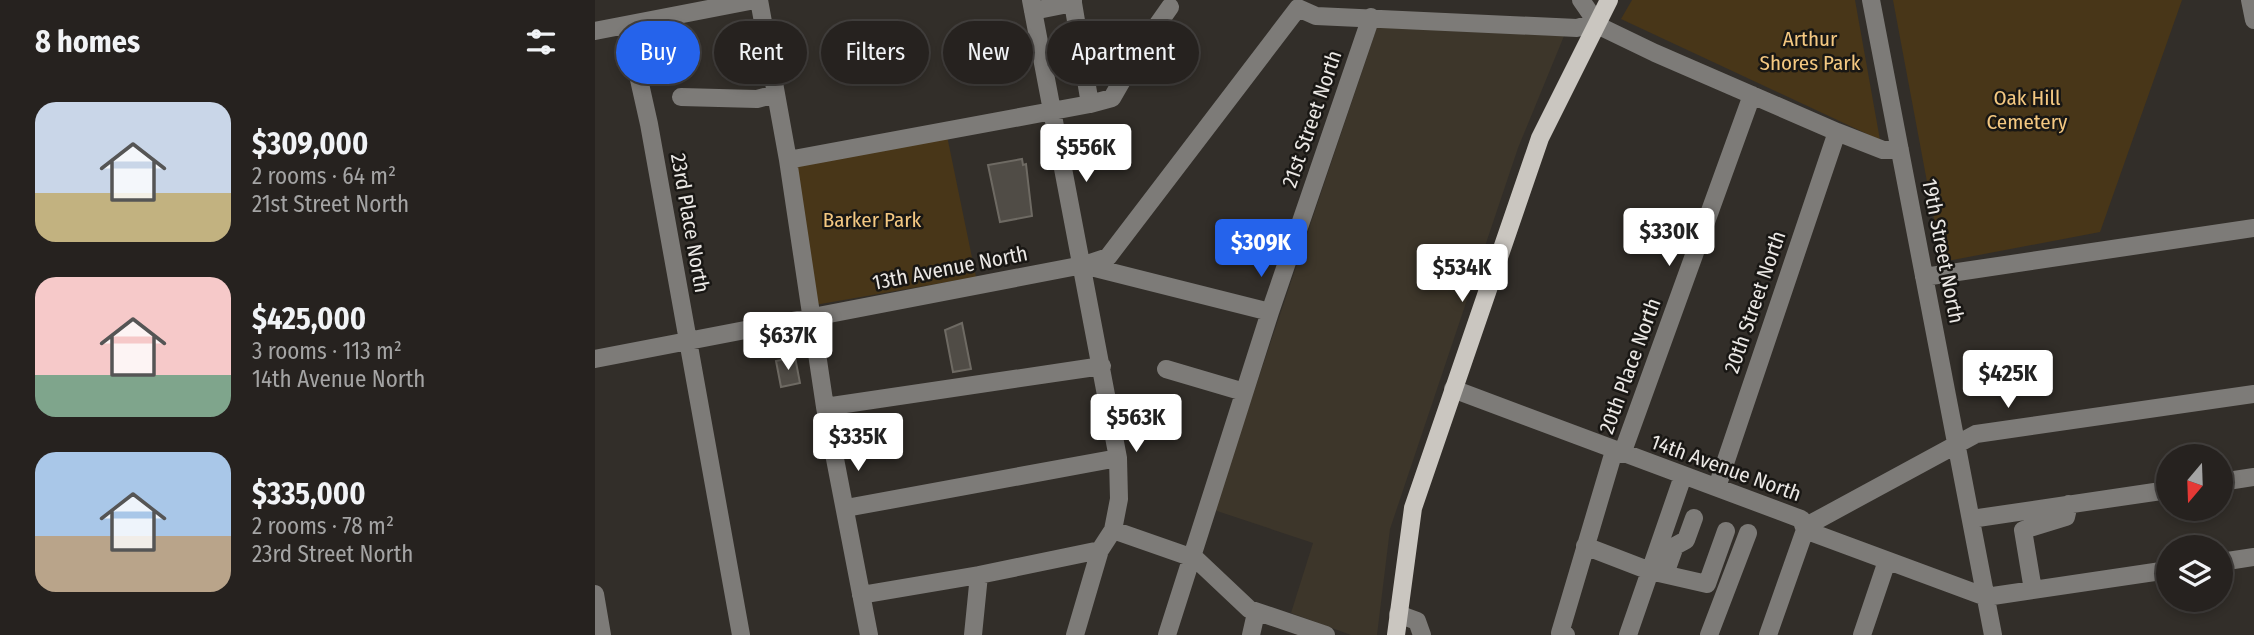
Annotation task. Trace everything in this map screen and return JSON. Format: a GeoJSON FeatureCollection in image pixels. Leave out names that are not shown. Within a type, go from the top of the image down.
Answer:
{"type":"FeatureCollection","features":[{"type":"Feature","properties":{"kind":"main road"},"geometry":{"type":"LineString","coordinates":[[1396,635],[1413,508],[1540,138],[1609,0]]}},
{"type":"Feature","properties":{"kind":"street"},"geometry":{"type":"LineString","coordinates":[[652,21],[757,0],[788,160],[825,407],[869,635]]}},
{"type":"Feature","properties":{"kind":"street"},"geometry":{"type":"LineString","coordinates":[[1581,0],[1596,22],[1752,96],[1883,150],[1900,150]]}},
{"type":"Feature","properties":{"kind":"street","name":"19th Street North"},"geometry":{"type":"LineString","coordinates":[[1871,0],[1993,635]]}},
{"type":"Feature","properties":{"kind":"street"},"geometry":{"type":"LineString","coordinates":[[2250,0],[2254,20]]}},
{"type":"Feature","properties":{"kind":"street"},"geometry":{"type":"LineString","coordinates":[[1075,635],[1100,550],[1113,530],[1119,499],[1118,458],[1032,5],[1073,1],[1090,104]]}},
{"type":"Feature","properties":{"kind":"street"},"geometry":{"type":"LineString","coordinates":[[1083,265],[1108,257],[1298,4],[1316,16],[1371,16],[1577,28],[1596,22]]}},
{"type":"Feature","properties":{"kind":"street"},"geometry":{"type":"LineString","coordinates":[[788,160],[1112,98],[1139,51],[1170,7]]}},
{"type":"Feature","properties":{"kind":"street","name":"21st Street North"},"geometry":{"type":"LineString","coordinates":[[1167,635],[1190,555],[1270,312],[1371,16]]}},
{"type":"Feature","properties":{"kind":"street"},"geometry":{"type":"LineString","coordinates":[[595,31],[616,28]]}},
{"type":"Feature","properties":{"kind":"street","name":"23rd Place North"},"geometry":{"type":"LineString","coordinates":[[640,84],[741,635]]}},
{"type":"Feature","properties":{"kind":"street"},"geometry":{"type":"LineString","coordinates":[[681,96],[757,99],[776,94]]}},
{"type":"Feature","properties":{"kind":"street","name":"20th Place North"},"geometry":{"type":"LineString","coordinates":[[1566,635],[1560,633],[1585,546],[1752,96]]}},
{"type":"Feature","properties":{"kind":"street","name":"20th Street North"},"geometry":{"type":"LineString","coordinates":[[1717,487],[1837,132]]}},
{"type":"Feature","properties":{"kind":"street"},"geometry":{"type":"LineString","coordinates":[[1924,277],[2254,228]]}},
{"type":"Feature","properties":{"kind":"street","name":"13th Avenue North"},"geometry":{"type":"LineString","coordinates":[[595,359],[1083,265],[1270,312]]}},
{"type":"Feature","properties":{"kind":"street"},"geometry":{"type":"LineString","coordinates":[[825,407],[1102,366]]}},
{"type":"Feature","properties":{"kind":"street"},"geometry":{"type":"LineString","coordinates":[[1166,369],[1244,392]]}},
{"type":"Feature","properties":{"kind":"street","name":"14th Avenue North"},"geometry":{"type":"LineString","coordinates":[[1453,389],[1801,519],[1805,530]]}},
{"type":"Feature","properties":{"kind":"street","name":"14th Avenue North"},"geometry":{"type":"LineString","coordinates":[[1805,530],[1810,524],[1976,435],[2254,394]]}},
{"type":"Feature","properties":{"kind":"street"},"geometry":{"type":"LineString","coordinates":[[846,508],[1118,458]]}},
{"type":"Feature","properties":{"kind":"street"},"geometry":{"type":"LineString","coordinates":[[1657,573],[1683,476]]}},
{"type":"Feature","properties":{"kind":"street"},"geometry":{"type":"LineString","coordinates":[[2233,480],[2254,477]]}},
{"type":"Feature","properties":{"kind":"street"},"geometry":{"type":"LineString","coordinates":[[1971,519],[2156,492]]}},
{"type":"Feature","properties":{"kind":"street"},"geometry":{"type":"LineString","coordinates":[[2033,590],[2023,530],[2066,517],[2069,505]]}},
{"type":"Feature","properties":{"kind":"street"},"geometry":{"type":"LineString","coordinates":[[1628,635],[1657,573],[1675,545],[1686,540],[1694,518]]}},
{"type":"Feature","properties":{"kind":"street"},"geometry":{"type":"LineString","coordinates":[[1113,530],[1190,555],[1203,564],[1238,600],[1257,613],[1326,635]]}},
{"type":"Feature","properties":{"kind":"street"},"geometry":{"type":"LineString","coordinates":[[1768,635],[1805,530],[1986,597],[2156,572]]}},
{"type":"Feature","properties":{"kind":"street"},"geometry":{"type":"LineString","coordinates":[[1585,546],[1657,573],[1707,584],[1726,531]]}},
{"type":"Feature","properties":{"kind":"street"},"geometry":{"type":"LineString","coordinates":[[1709,635],[1748,533]]}},
{"type":"Feature","properties":{"kind":"street"},"geometry":{"type":"LineString","coordinates":[[861,595],[979,575],[1100,550]]}},
{"type":"Feature","properties":{"kind":"street"},"geometry":{"type":"LineString","coordinates":[[2233,560],[2254,557]]}},
{"type":"Feature","properties":{"kind":"street"},"geometry":{"type":"LineString","coordinates":[[1862,635],[1887,561]]}},
{"type":"Feature","properties":{"kind":"street"},"geometry":{"type":"LineString","coordinates":[[973,635],[979,575]]}},
{"type":"Feature","properties":{"kind":"street"},"geometry":{"type":"LineString","coordinates":[[595,594],[603,635]]}},
{"type":"Feature","properties":{"kind":"street"},"geometry":{"type":"LineString","coordinates":[[1251,635],[1257,613]]}},
{"type":"Feature","properties":{"kind":"street"},"geometry":{"type":"LineString","coordinates":[[1398,614],[1417,621],[1422,635]]}},
{"type":"Feature","properties":{"kind":"shaded area"},"geometry":{"type":"Polygon","coordinates":[[[1377,27],[1564,36],[1518,148],[1390,529],[1377,635],[1351,635],[1291,613],[1313,543],[1214,510],[1377,27]]]}},
{"type":"Feature","properties":{"kind":"green space","name":"Arthur Shores Park"},"geometry":{"type":"Polygon","coordinates":[[[1632,0],[1855,0],[1880,140],[1621,19],[1632,0]]]}},
{"type":"Feature","properties":{"kind":"green space","name":"Oak Hill Cemetery"},"geometry":{"type":"Polygon","coordinates":[[[1893,0],[2182,0],[2100,232],[1942,262],[1893,0]]]}},
{"type":"Feature","properties":{"kind":"green space","name":"Barker Park"},"geometry":{"type":"Polygon","coordinates":[[[946,131],[976,277],[809,306],[788,160],[946,131]]]}},
{"type":"Feature","properties":{"kind":"building"},"geometry":{"type":"Polygon","coordinates":[[[1022,159],[1023,165],[1026,164],[1032,216],[1000,222],[988,165],[1022,159]]]}},
{"type":"Feature","properties":{"kind":"building"},"geometry":{"type":"Polygon","coordinates":[[[962,323],[971,369],[953,372],[945,330],[962,323]]]}},
{"type":"Feature","properties":{"kind":"building"},"geometry":{"type":"Polygon","coordinates":[[[795,357],[800,383],[781,387],[776,361],[795,357]]]}}]}
